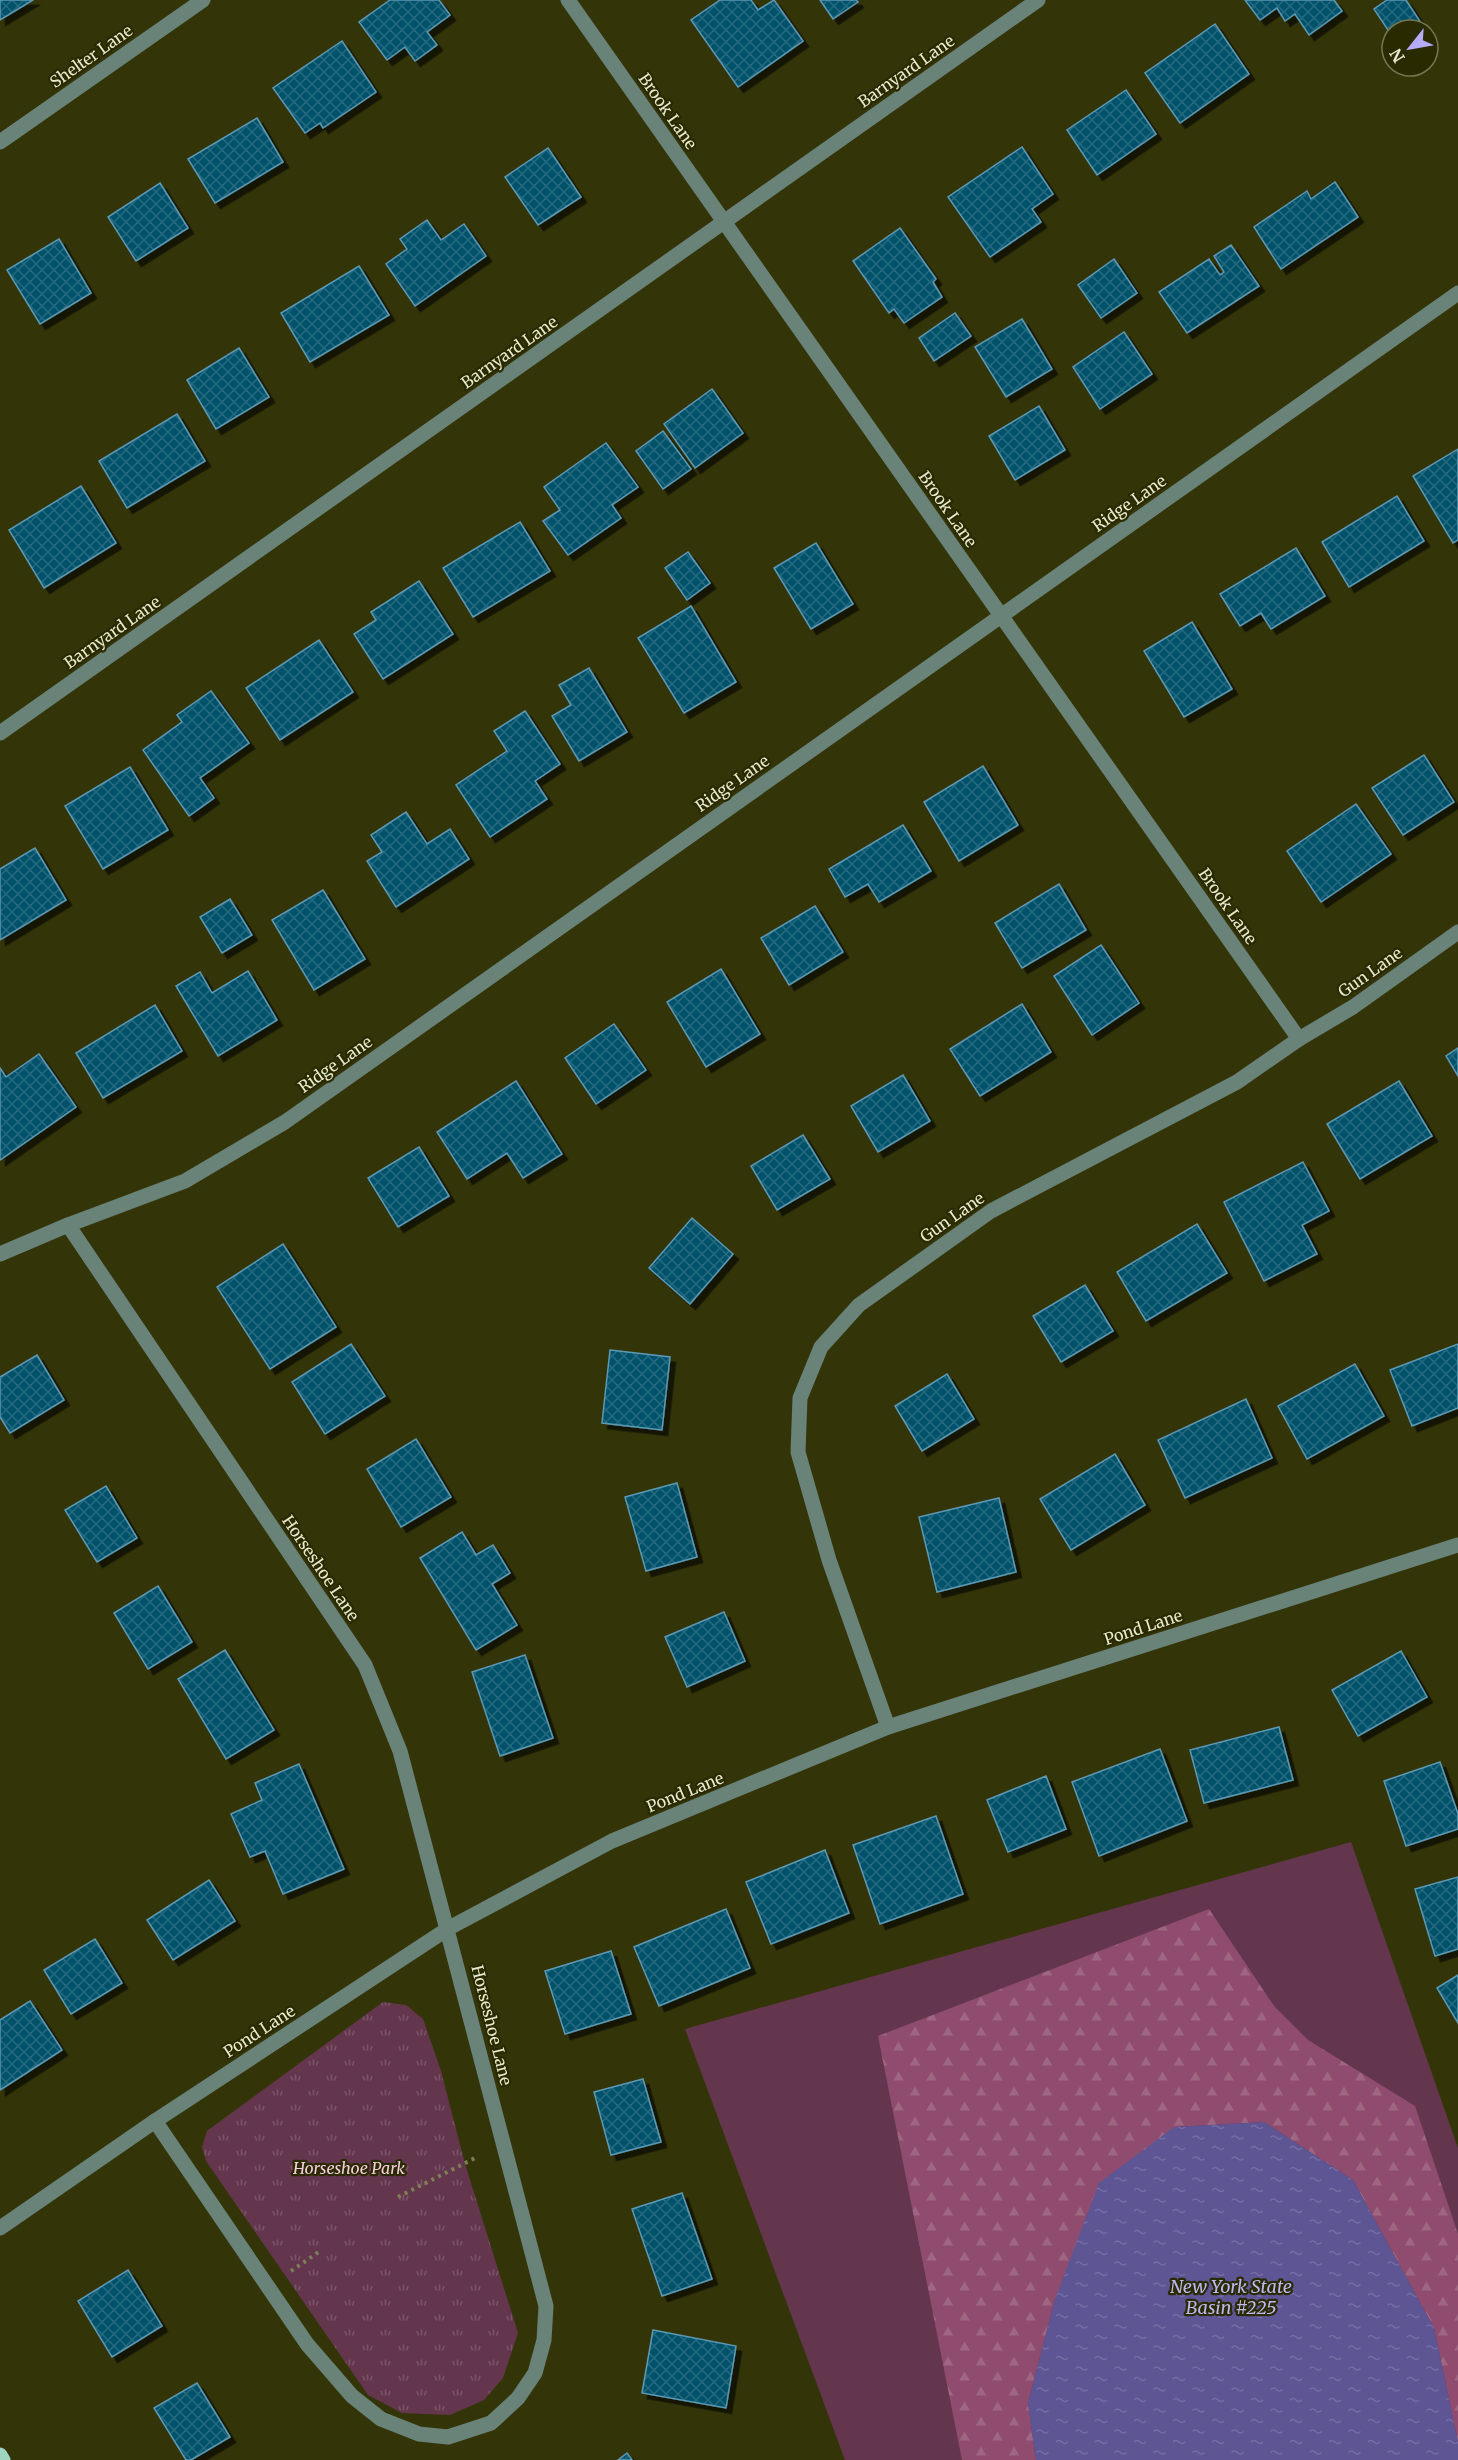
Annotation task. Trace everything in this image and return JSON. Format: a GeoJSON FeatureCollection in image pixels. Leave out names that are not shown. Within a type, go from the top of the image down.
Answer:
{"type":"FeatureCollection","features":[{"type":"Feature","properties":{"kind":"main road"},"geometry":{"type":"LineString","coordinates":[[0,2455],[3,2460]]}},
{"type":"Feature","properties":{"kind":"street","name":"Shelter Lane"},"geometry":{"type":"LineString","coordinates":[[0,142],[202,0]]}},
{"type":"Feature","properties":{"kind":"street","name":"Brook Lane"},"geometry":{"type":"LineString","coordinates":[[568,0],[1299,1038]]}},
{"type":"Feature","properties":{"kind":"street","name":"Barnyard Lane"},"geometry":{"type":"LineString","coordinates":[[0,733],[1038,0]]}},
{"type":"Feature","properties":{"kind":"street","name":"Ridge Lane"},"geometry":{"type":"LineString","coordinates":[[0,1254],[68,1225],[185,1181],[285,1122],[1458,293]]}},
{"type":"Feature","properties":{"kind":"street","name":"Gun Lane"},"geometry":{"type":"LineString","coordinates":[[888,1727],[829,1560],[798,1452],[800,1398],[821,1347],[859,1305],[991,1211],[1237,1082],[1299,1038],[1353,1007],[1458,932]]}},
{"type":"Feature","properties":{"kind":"street","name":"Horseshoe Lane"},"geometry":{"type":"LineString","coordinates":[[68,1225],[365,1665],[400,1751],[449,1928],[546,2306],[544,2340],[535,2373],[518,2398],[491,2423],[448,2438],[419,2434],[381,2419],[352,2396],[307,2344],[155,2121]]}},
{"type":"Feature","properties":{"kind":"street","name":"Pond Lane"},"geometry":{"type":"LineString","coordinates":[[0,2228],[155,2121],[449,1928],[612,1841],[888,1727],[1458,1545]]}},
{"type":"Feature","properties":{"kind":"path"},"geometry":{"type":"LineString","coordinates":[[398,2197],[503,2143]]}},
{"type":"Feature","properties":{"kind":"green space"},"geometry":{"type":"Polygon","coordinates":[[[1351,1842],[1458,2148],[1458,2460],[845,2460],[685,2029],[1351,1842]]]}},
{"type":"Feature","properties":{"kind":"green space"},"geometry":{"type":"Polygon","coordinates":[[[1209,1909],[1274,2006],[1308,2040],[1415,2106],[1458,2234],[1458,2442],[1434,2328],[1353,2180],[1264,2122],[1175,2127],[1055,2299],[1028,2403],[1036,2460],[962,2460],[878,2036],[1209,1909]]]}},
{"type":"Feature","properties":{"kind":"green space","name":"Horseshoe Park"},"geometry":{"type":"Polygon","coordinates":[[[383,2002],[406,2005],[423,2019],[441,2071],[465,2164],[518,2333],[503,2378],[484,2400],[450,2415],[402,2413],[368,2395],[206,2161],[202,2147],[207,2131],[383,2002]]]}},
{"type":"Feature","properties":{"kind":"water","name":"New York State Basin #225"},"geometry":{"type":"Polygon","coordinates":[[[1264,2122],[1353,2180],[1434,2328],[1458,2442],[1458,2460],[1036,2460],[1028,2403],[1055,2299],[1099,2183],[1174,2127],[1264,2122]]]}},
{"type":"Feature","properties":{"kind":"building"},"geometry":{"type":"Polygon","coordinates":[[[0,0],[33,0],[0,20],[0,0]]]}},
{"type":"Feature","properties":{"kind":"building"},"geometry":{"type":"Polygon","coordinates":[[[390,0],[439,0],[450,15],[427,32],[437,45],[415,61],[405,47],[387,60],[359,22],[390,0]]]}},
{"type":"Feature","properties":{"kind":"building"},"geometry":{"type":"Polygon","coordinates":[[[720,0],[751,0],[758,10],[774,0],[803,41],[738,87],[691,20],[720,0]]]}},
{"type":"Feature","properties":{"kind":"building"},"geometry":{"type":"Polygon","coordinates":[[[820,0],[856,0],[858,2],[833,19],[820,0]]]}},
{"type":"Feature","properties":{"kind":"building"},"geometry":{"type":"Polygon","coordinates":[[[1245,0],[1334,0],[1342,11],[1309,35],[1295,14],[1285,21],[1277,8],[1260,20],[1245,0]]]}},
{"type":"Feature","properties":{"kind":"building"},"geometry":{"type":"Polygon","coordinates":[[[1387,0],[1406,0],[1418,18],[1380,18],[1374,9],[1387,0]]]}},
{"type":"Feature","properties":{"kind":"building"},"geometry":{"type":"Polygon","coordinates":[[[1215,24],[1249,74],[1180,123],[1145,73],[1215,24]]]}},
{"type":"Feature","properties":{"kind":"building"},"geometry":{"type":"Polygon","coordinates":[[[342,41],[376,92],[323,128],[320,123],[305,133],[273,88],[342,41]]]}},
{"type":"Feature","properties":{"kind":"building"},"geometry":{"type":"Polygon","coordinates":[[[1126,90],[1156,134],[1097,175],[1067,130],[1126,90]]]}},
{"type":"Feature","properties":{"kind":"building"},"geometry":{"type":"Polygon","coordinates":[[[257,118],[283,162],[215,203],[188,159],[257,118]]]}},
{"type":"Feature","properties":{"kind":"building"},"geometry":{"type":"Polygon","coordinates":[[[1022,147],[1053,194],[1032,209],[1041,222],[990,257],[948,197],[1022,147]]]}},
{"type":"Feature","properties":{"kind":"building"},"geometry":{"type":"Polygon","coordinates":[[[548,148],[581,197],[538,225],[505,177],[548,148]]]}},
{"type":"Feature","properties":{"kind":"building"},"geometry":{"type":"Polygon","coordinates":[[[1335,182],[1358,217],[1281,269],[1254,227],[1307,191],[1311,199],[1335,182]]]}},
{"type":"Feature","properties":{"kind":"building"},"geometry":{"type":"Polygon","coordinates":[[[160,183],[188,228],[136,261],[108,217],[160,183]]]}},
{"type":"Feature","properties":{"kind":"building"},"geometry":{"type":"Polygon","coordinates":[[[427,220],[441,240],[464,224],[486,256],[415,306],[386,264],[407,249],[400,239],[427,220]]]}},
{"type":"Feature","properties":{"kind":"building"},"geometry":{"type":"Polygon","coordinates":[[[900,228],[936,279],[933,282],[942,297],[904,323],[894,309],[889,313],[853,261],[900,228]]]}},
{"type":"Feature","properties":{"kind":"building"},"geometry":{"type":"Polygon","coordinates":[[[59,239],[91,293],[40,324],[7,270],[59,239]]]}},
{"type":"Feature","properties":{"kind":"building"},"geometry":{"type":"Polygon","coordinates":[[[1231,245],[1259,286],[1187,333],[1159,292],[1209,259],[1220,275],[1224,272],[1214,256],[1231,245]]]}},
{"type":"Feature","properties":{"kind":"building"},"geometry":{"type":"Polygon","coordinates":[[[1114,259],[1137,293],[1101,318],[1078,285],[1114,259]]]}},
{"type":"Feature","properties":{"kind":"building"},"geometry":{"type":"Polygon","coordinates":[[[359,266],[389,315],[310,362],[281,313],[359,266]]]}},
{"type":"Feature","properties":{"kind":"building"},"geometry":{"type":"Polygon","coordinates":[[[955,313],[971,336],[934,361],[919,338],[955,313]]]}},
{"type":"Feature","properties":{"kind":"building"},"geometry":{"type":"Polygon","coordinates":[[[1022,319],[1052,369],[1006,397],[975,347],[1022,319]]]}},
{"type":"Feature","properties":{"kind":"building"},"geometry":{"type":"Polygon","coordinates":[[[1124,332],[1152,374],[1100,409],[1073,367],[1124,332]]]}},
{"type":"Feature","properties":{"kind":"building"},"geometry":{"type":"Polygon","coordinates":[[[239,348],[269,397],[216,429],[187,380],[239,348]]]}},
{"type":"Feature","properties":{"kind":"building"},"geometry":{"type":"Polygon","coordinates":[[[712,389],[743,433],[695,468],[664,424],[712,389]]]}},
{"type":"Feature","properties":{"kind":"building"},"geometry":{"type":"Polygon","coordinates":[[[1039,406],[1065,450],[1015,480],[989,436],[1039,406]]]}},
{"type":"Feature","properties":{"kind":"building"},"geometry":{"type":"Polygon","coordinates":[[[177,414],[205,461],[127,508],[99,461],[177,414]]]}},
{"type":"Feature","properties":{"kind":"building"},"geometry":{"type":"Polygon","coordinates":[[[663,431],[691,469],[663,489],[636,451],[663,431]]]}},
{"type":"Feature","properties":{"kind":"building"},"geometry":{"type":"Polygon","coordinates":[[[606,443],[638,487],[612,505],[621,518],[568,555],[543,521],[560,510],[544,487],[606,443]]]}},
{"type":"Feature","properties":{"kind":"building"},"geometry":{"type":"Polygon","coordinates":[[[1458,449],[1458,540],[1453,543],[1413,476],[1458,449]]]}},
{"type":"Feature","properties":{"kind":"building"},"geometry":{"type":"Polygon","coordinates":[[[81,486],[116,543],[44,588],[9,530],[81,486]]]}},
{"type":"Feature","properties":{"kind":"building"},"geometry":{"type":"Polygon","coordinates":[[[1397,496],[1424,541],[1349,587],[1322,542],[1397,496]]]}},
{"type":"Feature","properties":{"kind":"building"},"geometry":{"type":"Polygon","coordinates":[[[520,522],[550,571],[473,617],[443,568],[520,522]]]}},
{"type":"Feature","properties":{"kind":"building"},"geometry":{"type":"Polygon","coordinates":[[[816,543],[853,604],[811,629],[774,568],[816,543]]]}},
{"type":"Feature","properties":{"kind":"building"},"geometry":{"type":"Polygon","coordinates":[[[1296,548],[1325,596],[1271,629],[1261,613],[1240,626],[1220,594],[1296,548]]]}},
{"type":"Feature","properties":{"kind":"building"},"geometry":{"type":"Polygon","coordinates":[[[688,552],[710,583],[687,600],[665,568],[688,552]]]}},
{"type":"Feature","properties":{"kind":"building"},"geometry":{"type":"Polygon","coordinates":[[[419,581],[453,634],[383,679],[354,634],[376,620],[371,612],[419,581]]]}},
{"type":"Feature","properties":{"kind":"building"},"geometry":{"type":"Polygon","coordinates":[[[691,606],[736,682],[684,713],[638,638],[691,606]]]}},
{"type":"Feature","properties":{"kind":"building"},"geometry":{"type":"Polygon","coordinates":[[[1192,622],[1232,689],[1184,717],[1144,651],[1192,622]]]}},
{"type":"Feature","properties":{"kind":"building"},"geometry":{"type":"Polygon","coordinates":[[[319,640],[353,692],[280,740],[246,688],[319,640]]]}},
{"type":"Feature","properties":{"kind":"building"},"geometry":{"type":"Polygon","coordinates":[[[589,668],[627,732],[579,761],[552,716],[571,705],[559,685],[589,668]]]}},
{"type":"Feature","properties":{"kind":"building"},"geometry":{"type":"Polygon","coordinates":[[[211,691],[249,743],[200,778],[214,798],[189,816],[143,750],[182,722],[177,715],[211,691]]]}},
{"type":"Feature","properties":{"kind":"building"},"geometry":{"type":"Polygon","coordinates":[[[525,711],[560,764],[535,781],[547,799],[490,837],[456,785],[507,751],[494,731],[525,711]]]}},
{"type":"Feature","properties":{"kind":"building"},"geometry":{"type":"Polygon","coordinates":[[[1424,755],[1454,802],[1403,835],[1372,788],[1424,755]]]}},
{"type":"Feature","properties":{"kind":"building"},"geometry":{"type":"Polygon","coordinates":[[[983,766],[1018,825],[959,861],[924,802],[983,766]]]}},
{"type":"Feature","properties":{"kind":"building"},"geometry":{"type":"Polygon","coordinates":[[[130,767],[168,830],[103,869],[65,806],[130,767]]]}},
{"type":"Feature","properties":{"kind":"building"},"geometry":{"type":"Polygon","coordinates":[[[1356,804],[1391,854],[1321,902],[1287,851],[1356,804]]]}},
{"type":"Feature","properties":{"kind":"building"},"geometry":{"type":"Polygon","coordinates":[[[406,812],[427,844],[450,829],[469,859],[396,907],[367,861],[382,852],[371,835],[406,812]]]}},
{"type":"Feature","properties":{"kind":"building"},"geometry":{"type":"Polygon","coordinates":[[[903,825],[931,871],[879,902],[868,884],[845,897],[829,869],[903,825]]]}},
{"type":"Feature","properties":{"kind":"building"},"geometry":{"type":"Polygon","coordinates":[[[35,848],[66,900],[0,940],[0,869],[35,848]]]}},
{"type":"Feature","properties":{"kind":"building"},"geometry":{"type":"Polygon","coordinates":[[[1059,884],[1086,930],[1022,968],[995,923],[1059,884]]]}},
{"type":"Feature","properties":{"kind":"building"},"geometry":{"type":"Polygon","coordinates":[[[323,890],[365,959],[314,990],[272,920],[323,890]]]}},
{"type":"Feature","properties":{"kind":"building"},"geometry":{"type":"Polygon","coordinates":[[[230,899],[252,935],[222,953],[200,917],[230,899]]]}},
{"type":"Feature","properties":{"kind":"building"},"geometry":{"type":"Polygon","coordinates":[[[815,906],[843,952],[789,985],[761,938],[815,906]]]}},
{"type":"Feature","properties":{"kind":"building"},"geometry":{"type":"Polygon","coordinates":[[[1101,945],[1139,1003],[1092,1035],[1054,976],[1101,945]]]}},
{"type":"Feature","properties":{"kind":"building"},"geometry":{"type":"Polygon","coordinates":[[[721,969],[760,1034],[706,1067],[667,1002],[721,969]]]}},
{"type":"Feature","properties":{"kind":"building"},"geometry":{"type":"Polygon","coordinates":[[[248,971],[277,1020],[218,1056],[176,986],[200,972],[212,993],[248,971]]]}},
{"type":"Feature","properties":{"kind":"building"},"geometry":{"type":"Polygon","coordinates":[[[1022,1004],[1051,1052],[980,1096],[950,1049],[1022,1004]]]}},
{"type":"Feature","properties":{"kind":"building"},"geometry":{"type":"Polygon","coordinates":[[[155,1005],[182,1051],[103,1098],[76,1053],[155,1005]]]}},
{"type":"Feature","properties":{"kind":"building"},"geometry":{"type":"Polygon","coordinates":[[[614,1024],[646,1070],[596,1104],[565,1058],[614,1024]]]}},
{"type":"Feature","properties":{"kind":"building"},"geometry":{"type":"Polygon","coordinates":[[[1458,1048],[1458,1076],[1446,1056],[1458,1048]]]}},
{"type":"Feature","properties":{"kind":"building"},"geometry":{"type":"Polygon","coordinates":[[[39,1054],[76,1107],[0,1160],[0,1068],[6,1077],[39,1054]]]}},
{"type":"Feature","properties":{"kind":"building"},"geometry":{"type":"Polygon","coordinates":[[[903,1075],[930,1121],[878,1152],[851,1106],[903,1075]]]}},
{"type":"Feature","properties":{"kind":"building"},"geometry":{"type":"Polygon","coordinates":[[[516,1081],[562,1154],[523,1178],[507,1153],[467,1179],[437,1132],[516,1081]]]}},
{"type":"Feature","properties":{"kind":"building"},"geometry":{"type":"Polygon","coordinates":[[[1399,1081],[1432,1136],[1360,1179],[1327,1124],[1399,1081]]]}},
{"type":"Feature","properties":{"kind":"building"},"geometry":{"type":"Polygon","coordinates":[[[803,1135],[830,1179],[777,1210],[751,1166],[803,1135]]]}},
{"type":"Feature","properties":{"kind":"building"},"geometry":{"type":"Polygon","coordinates":[[[419,1147],[449,1196],[398,1227],[368,1178],[419,1147]]]}},
{"type":"Feature","properties":{"kind":"building"},"geometry":{"type":"Polygon","coordinates":[[[1303,1162],[1329,1211],[1302,1225],[1317,1254],[1264,1281],[1224,1202],[1303,1162]]]}},
{"type":"Feature","properties":{"kind":"building"},"geometry":{"type":"Polygon","coordinates":[[[692,1218],[733,1254],[690,1304],[649,1268],[692,1218]]]}},
{"type":"Feature","properties":{"kind":"building"},"geometry":{"type":"Polygon","coordinates":[[[1197,1224],[1227,1273],[1146,1321],[1117,1272],[1197,1224]]]}},
{"type":"Feature","properties":{"kind":"building"},"geometry":{"type":"Polygon","coordinates":[[[283,1244],[336,1327],[270,1369],[217,1287],[283,1244]]]}},
{"type":"Feature","properties":{"kind":"building"},"geometry":{"type":"Polygon","coordinates":[[[1085,1285],[1113,1331],[1061,1362],[1033,1316],[1085,1285]]]}},
{"type":"Feature","properties":{"kind":"building"},"geometry":{"type":"Polygon","coordinates":[[[351,1344],[385,1396],[325,1434],[292,1382],[351,1344]]]}},
{"type":"Feature","properties":{"kind":"building"},"geometry":{"type":"Polygon","coordinates":[[[1458,1344],[1458,1408],[1412,1426],[1390,1370],[1458,1344]]]}},
{"type":"Feature","properties":{"kind":"building"},"geometry":{"type":"Polygon","coordinates":[[[610,1350],[670,1357],[662,1430],[602,1423],[610,1350]]]}},
{"type":"Feature","properties":{"kind":"building"},"geometry":{"type":"Polygon","coordinates":[[[37,1355],[64,1400],[10,1433],[0,1417],[0,1377],[37,1355]]]}},
{"type":"Feature","properties":{"kind":"building"},"geometry":{"type":"Polygon","coordinates":[[[1355,1364],[1384,1416],[1307,1459],[1278,1406],[1355,1364]]]}},
{"type":"Feature","properties":{"kind":"building"},"geometry":{"type":"Polygon","coordinates":[[[947,1374],[974,1419],[922,1451],[895,1406],[947,1374]]]}},
{"type":"Feature","properties":{"kind":"building"},"geometry":{"type":"Polygon","coordinates":[[[1246,1399],[1272,1458],[1185,1498],[1158,1440],[1246,1399]]]}},
{"type":"Feature","properties":{"kind":"building"},"geometry":{"type":"Polygon","coordinates":[[[416,1439],[451,1497],[401,1527],[367,1469],[416,1439]]]}},
{"type":"Feature","properties":{"kind":"building"},"geometry":{"type":"Polygon","coordinates":[[[1115,1454],[1145,1505],[1071,1550],[1040,1499],[1115,1454]]]}},
{"type":"Feature","properties":{"kind":"building"},"geometry":{"type":"Polygon","coordinates":[[[677,1483],[697,1557],[646,1571],[625,1497],[677,1483]]]}},
{"type":"Feature","properties":{"kind":"building"},"geometry":{"type":"Polygon","coordinates":[[[106,1486],[137,1538],[97,1562],[65,1510],[106,1486]]]}},
{"type":"Feature","properties":{"kind":"building"},"geometry":{"type":"Polygon","coordinates":[[[999,1498],[1016,1572],[937,1592],[919,1517],[999,1498]]]}},
{"type":"Feature","properties":{"kind":"building"},"geometry":{"type":"Polygon","coordinates":[[[462,1532],[476,1555],[493,1545],[510,1573],[492,1584],[517,1625],[476,1650],[420,1558],[462,1532]]]}},
{"type":"Feature","properties":{"kind":"building"},"geometry":{"type":"Polygon","coordinates":[[[158,1586],[192,1642],[148,1669],[114,1613],[158,1586]]]}},
{"type":"Feature","properties":{"kind":"building"},"geometry":{"type":"Polygon","coordinates":[[[724,1612],[745,1661],[687,1687],[665,1637],[724,1612]]]}},
{"type":"Feature","properties":{"kind":"building"},"geometry":{"type":"Polygon","coordinates":[[[225,1650],[274,1730],[226,1759],[178,1679],[225,1650]]]}},
{"type":"Feature","properties":{"kind":"building"},"geometry":{"type":"Polygon","coordinates":[[[1401,1651],[1427,1697],[1358,1736],[1332,1690],[1401,1651]]]}},
{"type":"Feature","properties":{"kind":"building"},"geometry":{"type":"Polygon","coordinates":[[[525,1655],[553,1738],[500,1756],[472,1672],[525,1655]]]}},
{"type":"Feature","properties":{"kind":"building"},"geometry":{"type":"Polygon","coordinates":[[[1279,1727],[1293,1780],[1204,1803],[1190,1750],[1279,1727]]]}},
{"type":"Feature","properties":{"kind":"building"},"geometry":{"type":"Polygon","coordinates":[[[1160,1749],[1187,1821],[1099,1856],[1072,1782],[1160,1749]]]}},
{"type":"Feature","properties":{"kind":"building"},"geometry":{"type":"Polygon","coordinates":[[[1440,1762],[1458,1814],[1458,1829],[1406,1846],[1384,1781],[1440,1762]]]}},
{"type":"Feature","properties":{"kind":"building"},"geometry":{"type":"Polygon","coordinates":[[[299,1764],[344,1869],[283,1894],[265,1851],[250,1857],[231,1814],[262,1800],[255,1783],[299,1764]]]}},
{"type":"Feature","properties":{"kind":"building"},"geometry":{"type":"Polygon","coordinates":[[[1046,1776],[1066,1829],[1008,1852],[987,1800],[1046,1776]]]}},
{"type":"Feature","properties":{"kind":"building"},"geometry":{"type":"Polygon","coordinates":[[[936,1816],[963,1894],[880,1924],[853,1845],[936,1816]]]}},
{"type":"Feature","properties":{"kind":"building"},"geometry":{"type":"Polygon","coordinates":[[[825,1850],[849,1913],[771,1944],[746,1882],[825,1850]]]}},
{"type":"Feature","properties":{"kind":"building"},"geometry":{"type":"Polygon","coordinates":[[[1458,1877],[1458,1949],[1435,1956],[1415,1889],[1458,1877]]]}},
{"type":"Feature","properties":{"kind":"building"},"geometry":{"type":"Polygon","coordinates":[[[209,1880],[235,1921],[173,1960],[147,1920],[209,1880]]]}},
{"type":"Feature","properties":{"kind":"building"},"geometry":{"type":"Polygon","coordinates":[[[726,1909],[750,1968],[659,2006],[634,1947],[726,1909]]]}},
{"type":"Feature","properties":{"kind":"building"},"geometry":{"type":"Polygon","coordinates":[[[95,1939],[122,1983],[71,2014],[44,1970],[95,1939]]]}},
{"type":"Feature","properties":{"kind":"building"},"geometry":{"type":"Polygon","coordinates":[[[611,1951],[631,2014],[565,2034],[545,1971],[611,1951]]]}},
{"type":"Feature","properties":{"kind":"building"},"geometry":{"type":"Polygon","coordinates":[[[1458,1975],[1458,2023],[1437,1988],[1458,1975]]]}},
{"type":"Feature","properties":{"kind":"building"},"geometry":{"type":"Polygon","coordinates":[[[30,2001],[62,2050],[0,2090],[0,2020],[30,2001]]]}},
{"type":"Feature","properties":{"kind":"building"},"geometry":{"type":"Polygon","coordinates":[[[643,2079],[661,2142],[611,2155],[594,2092],[643,2079]]]}},
{"type":"Feature","properties":{"kind":"building"},"geometry":{"type":"Polygon","coordinates":[[[682,2193],[712,2279],[662,2296],[632,2209],[682,2193]]]}},
{"type":"Feature","properties":{"kind":"building"},"geometry":{"type":"Polygon","coordinates":[[[128,2270],[162,2326],[112,2357],[78,2301],[128,2270]]]}},
{"type":"Feature","properties":{"kind":"building"},"geometry":{"type":"Polygon","coordinates":[[[653,2330],[736,2346],[726,2408],[642,2393],[653,2330]]]}},
{"type":"Feature","properties":{"kind":"building"},"geometry":{"type":"Polygon","coordinates":[[[197,2383],[230,2437],[191,2460],[186,2460],[154,2408],[197,2383]]]}},
{"type":"Feature","properties":{"kind":"building"},"geometry":{"type":"Polygon","coordinates":[[[627,2453],[632,2460],[618,2460],[627,2453]]]}}]}
